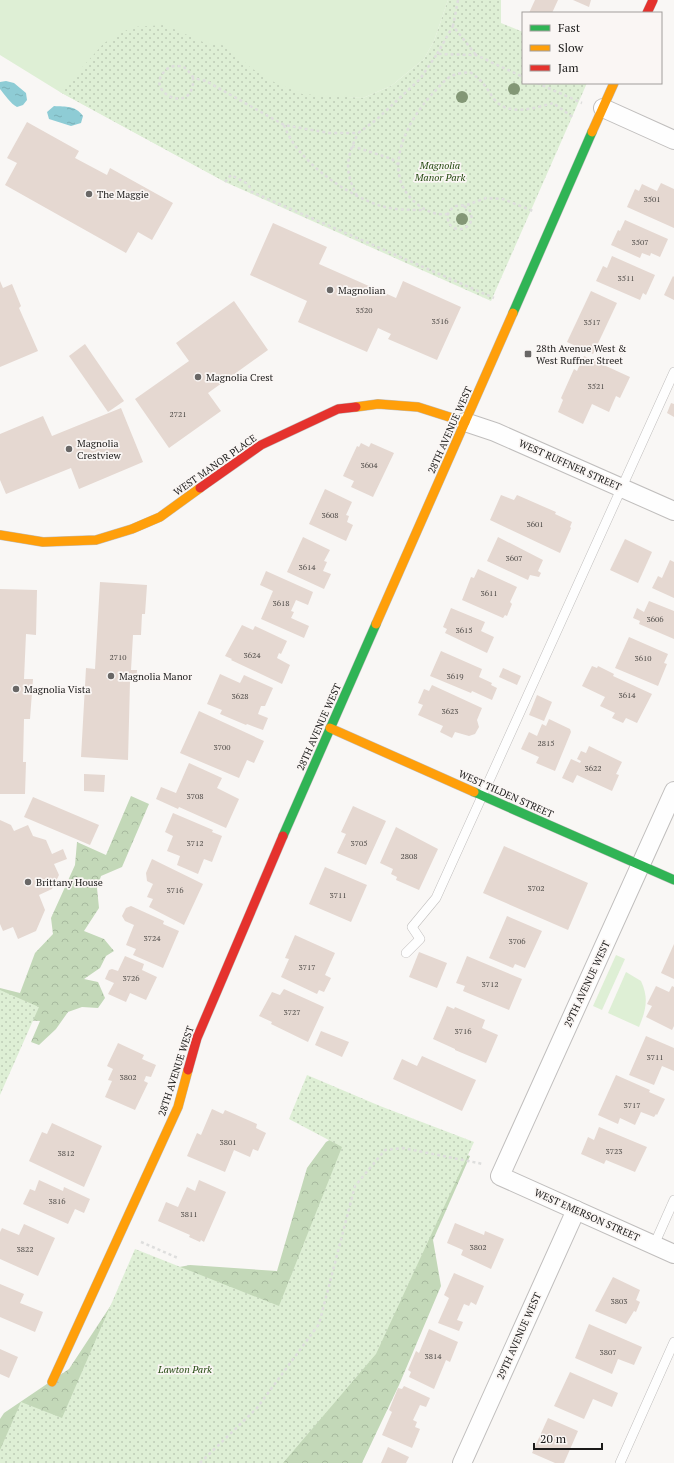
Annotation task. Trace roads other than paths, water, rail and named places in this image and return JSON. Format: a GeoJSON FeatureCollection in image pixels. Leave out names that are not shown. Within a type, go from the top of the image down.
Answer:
{"type":"FeatureCollection","features":[{"type":"Feature","properties":{"kind":"street"},"geometry":{"type":"LineString","coordinates":[[647,12],[653,0]]}},
{"type":"Feature","properties":{"kind":"street","name":"28TH AVENUE WEST"},"geometry":{"type":"LineString","coordinates":[[52,1382],[178,1106],[197,1038],[330,728],[614,84]]}},
{"type":"Feature","properties":{"kind":"street"},"geometry":{"type":"LineString","coordinates":[[603,108],[674,140]]}},
{"type":"Feature","properties":{"kind":"street","name":"WEST MANOR PLACE"},"geometry":{"type":"LineString","coordinates":[[0,535],[43,542],[89,541],[132,530],[160,516],[261,445],[338,409],[378,404],[418,407],[465,422]]}},
{"type":"Feature","properties":{"kind":"street","name":"WEST RUFFNER STREET"},"geometry":{"type":"LineString","coordinates":[[465,422],[495,432],[674,511]]}},
{"type":"Feature","properties":{"kind":"street","name":"WEST TILDEN STREET"},"geometry":{"type":"LineString","coordinates":[[330,728],[674,880]]}},
{"type":"Feature","properties":{"kind":"street","name":"29TH AVENUE WEST"},"geometry":{"type":"LineString","coordinates":[[501,1172],[674,791]]}},
{"type":"Feature","properties":{"kind":"street","name":"WEST EMERSON STREET"},"geometry":{"type":"LineString","coordinates":[[501,1172],[576,1210],[674,1254]]}},
{"type":"Feature","properties":{"kind":"street","name":"29TH AVENUE WEST"},"geometry":{"type":"LineString","coordinates":[[462,1463],[576,1210]]}},
{"type":"Feature","properties":{"kind":"lane"},"geometry":{"type":"LineString","coordinates":[[406,953],[420,939],[412,927],[436,898],[623,488],[674,372]]}},
{"type":"Feature","properties":{"kind":"lane"},"geometry":{"type":"LineString","coordinates":[[654,1245],[674,1200]]}},
{"type":"Feature","properties":{"kind":"lane"},"geometry":{"type":"LineString","coordinates":[[620,1463],[674,1342]]}},
{"type":"Feature","properties":{"kind":"water"},"geometry":{"type":"Polygon","coordinates":[[[6,81],[14,83],[26,93],[27,100],[23,105],[17,107],[15,106],[0,89],[0,82],[6,81]]]}},
{"type":"Feature","properties":{"kind":"water"},"geometry":{"type":"Polygon","coordinates":[[[54,106],[70,107],[77,110],[83,116],[81,123],[71,126],[49,119],[47,112],[54,106]]]}},
{"type":"Feature","properties":{"kind":"place","name":"The Maggie"},"geometry":{"type":"Point","coordinates":[89,194]}},
{"type":"Feature","properties":{"kind":"place","name":"Magnolian"},"geometry":{"type":"Point","coordinates":[330,290]}},
{"type":"Feature","properties":{"kind":"place","name":"28th Avenue West & West Ruffner Street"},"geometry":{"type":"Point","coordinates":[528,354]}},
{"type":"Feature","properties":{"kind":"place","name":"Magnolia Crest"},"geometry":{"type":"Point","coordinates":[198,377]}},
{"type":"Feature","properties":{"kind":"place","name":"Magnolia Crestview"},"geometry":{"type":"Point","coordinates":[69,449]}},
{"type":"Feature","properties":{"kind":"place","name":"Magnolia Manor"},"geometry":{"type":"Point","coordinates":[111,676]}},
{"type":"Feature","properties":{"kind":"place","name":"Magnolia Vista"},"geometry":{"type":"Point","coordinates":[16,689]}},
{"type":"Feature","properties":{"kind":"place","name":"Brittany House"},"geometry":{"type":"Point","coordinates":[28,882]}},
{"type":"Feature","properties":{"kind":"park label","name":"Magnolia Manor Park"},"geometry":{"type":"Point","coordinates":[440,170]}},
{"type":"Feature","properties":{"kind":"park label","name":"Lawton Park"},"geometry":{"type":"Point","coordinates":[185,1369]}}]}
